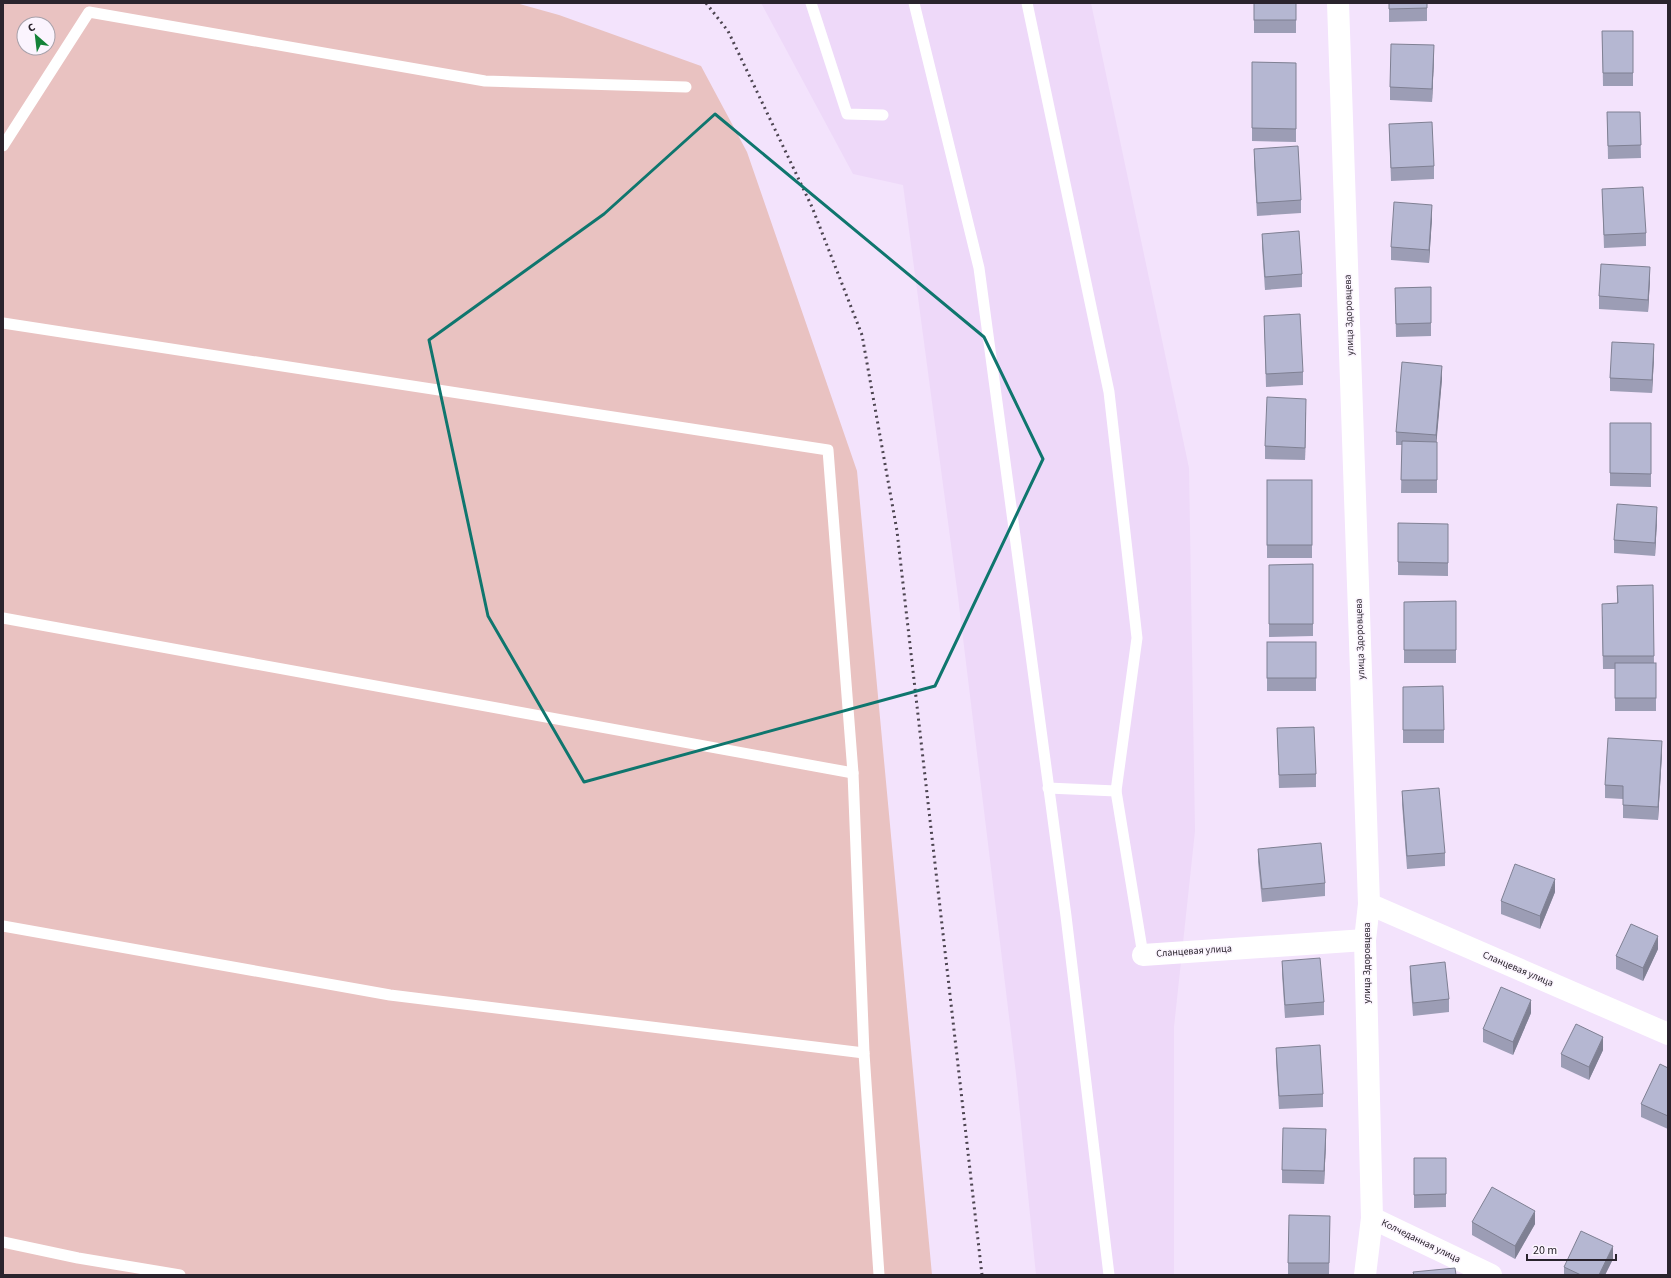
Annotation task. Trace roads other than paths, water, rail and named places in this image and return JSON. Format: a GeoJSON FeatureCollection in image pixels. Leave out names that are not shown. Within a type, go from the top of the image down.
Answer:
{"type":"FeatureCollection","features":[{"type":"Feature","properties":{"kind":"street","name":"улица Здоровцева"},"geometry":{"type":"LineString","coordinates":[[1338,3],[1369,904],[1365,940],[1372,1218],[1365,1275]]}},
{"type":"Feature","properties":{"kind":"street","name":"Сланцевая улица"},"geometry":{"type":"LineString","coordinates":[[1369,904],[1668,1034]]}},
{"type":"Feature","properties":{"kind":"street","name":"Сланцевая улица"},"geometry":{"type":"LineString","coordinates":[[1143,955],[1365,940]]}},
{"type":"Feature","properties":{"kind":"street","name":"Колчеданная улица"},"geometry":{"type":"LineString","coordinates":[[1372,1218],[1491,1275]]}},
{"type":"Feature","properties":{"kind":"lane"},"geometry":{"type":"LineString","coordinates":[[811,3],[847,114],[883,115]]}},
{"type":"Feature","properties":{"kind":"lane"},"geometry":{"type":"LineString","coordinates":[[914,3],[978,268],[1066,923],[1109,1275]]}},
{"type":"Feature","properties":{"kind":"lane"},"geometry":{"type":"LineString","coordinates":[[1027,3],[1109,392],[1137,638],[1116,791],[1143,955]]}},
{"type":"Feature","properties":{"kind":"lane"},"geometry":{"type":"LineString","coordinates":[[3,146],[89,12],[485,81],[686,87]]}},
{"type":"Feature","properties":{"kind":"lane"},"geometry":{"type":"LineString","coordinates":[[3,323],[828,450],[853,773],[864,1053],[879,1275]]}},
{"type":"Feature","properties":{"kind":"lane"},"geometry":{"type":"LineString","coordinates":[[3,618],[853,773]]}},
{"type":"Feature","properties":{"kind":"lane"},"geometry":{"type":"LineString","coordinates":[[1048,788],[1116,791]]}},
{"type":"Feature","properties":{"kind":"lane"},"geometry":{"type":"LineString","coordinates":[[3,926],[390,995],[864,1053]]}},
{"type":"Feature","properties":{"kind":"lane"},"geometry":{"type":"LineString","coordinates":[[3,1242],[78,1258],[180,1275]]}},
{"type":"Feature","properties":{"kind":"railway"},"geometry":{"type":"LineString","coordinates":[[706,3],[728,31],[812,207],[862,335],[897,531],[982,1275]]}}]}
